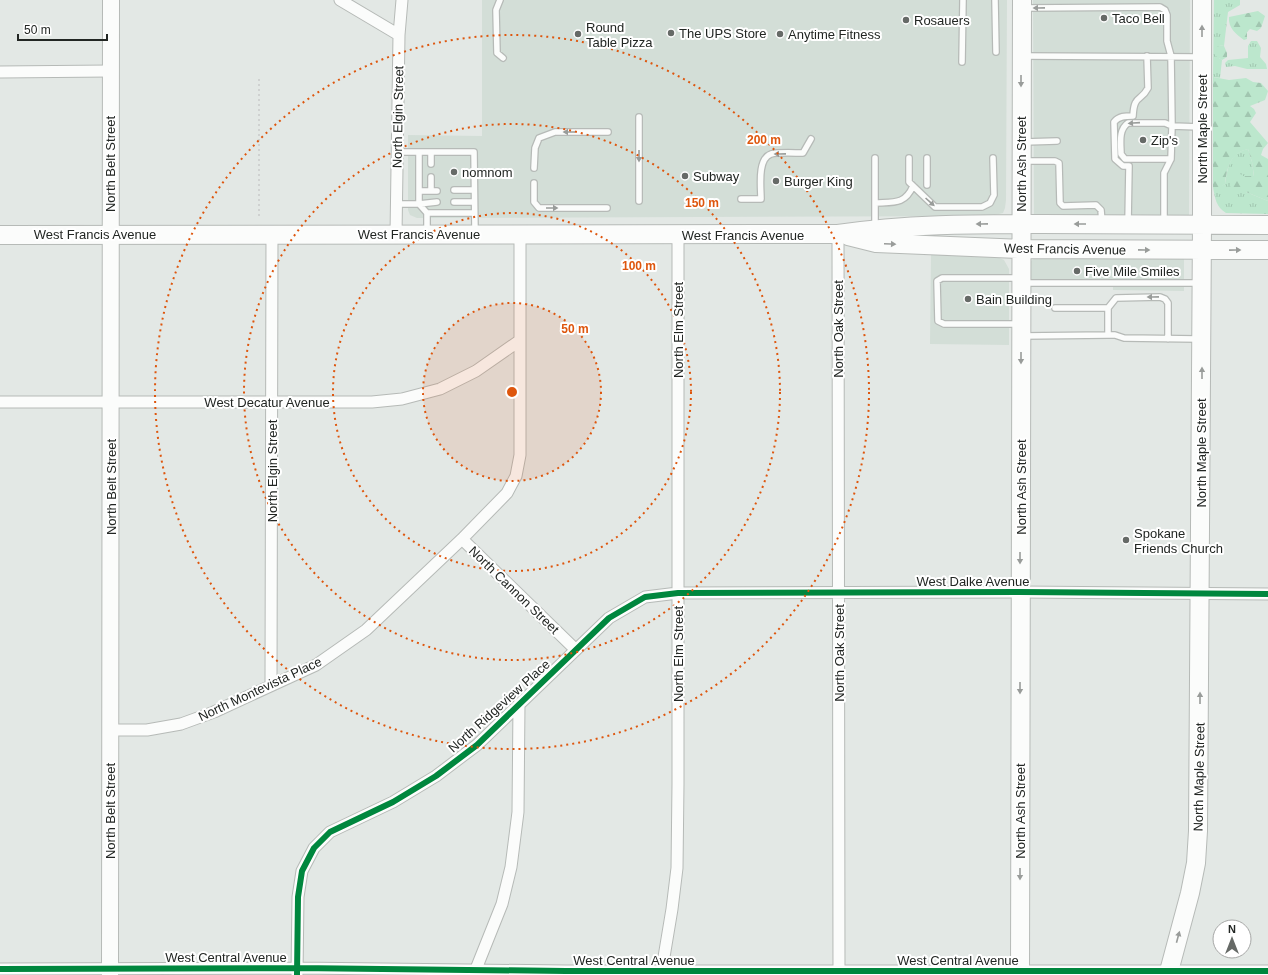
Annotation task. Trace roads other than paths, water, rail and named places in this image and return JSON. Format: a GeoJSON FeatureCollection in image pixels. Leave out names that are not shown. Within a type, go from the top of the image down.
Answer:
{"type":"FeatureCollection","features":[{"type":"Feature","properties":{"kind":"main road","name":"North Maple Street"},"geometry":{"type":"LineString","coordinates":[[1168,973],[1190,893],[1196,863],[1198,830],[1202,339],[1202,0]]}},
{"type":"Feature","properties":{"kind":"main road","name":"North Ash Street"},"geometry":{"type":"LineString","coordinates":[[1020,973],[1021,4]]}},
{"type":"Feature","properties":{"kind":"main road","name":"West Francis Avenue"},"geometry":{"type":"LineString","coordinates":[[0,235],[838,234],[876,229],[962,225],[1268,225]]}},
{"type":"Feature","properties":{"kind":"main road","name":"West Francis Avenue"},"geometry":{"type":"LineString","coordinates":[[838,234],[876,243],[1021,249],[1268,250]]}},
{"type":"Feature","properties":{"kind":"street","name":"North Belt Street"},"geometry":{"type":"LineString","coordinates":[[110,0],[110,972]]}},
{"type":"Feature","properties":{"kind":"street"},"geometry":{"type":"LineString","coordinates":[[340,0],[399,35]]}},
{"type":"Feature","properties":{"kind":"street","name":"North Elgin Street"},"geometry":{"type":"LineString","coordinates":[[396,234],[399,35],[402,0]]}},
{"type":"Feature","properties":{"kind":"street"},"geometry":{"type":"LineString","coordinates":[[0,72],[110,71]]}},
{"type":"Feature","properties":{"kind":"street","name":"North Elgin Street"},"geometry":{"type":"LineString","coordinates":[[272,234],[272,684]]}},
{"type":"Feature","properties":{"kind":"street","name":"North Cannon Street"},"geometry":{"type":"LineString","coordinates":[[520,234],[520,455],[516,476],[507,493],[462,539],[576,650]]}},
{"type":"Feature","properties":{"kind":"street","name":"North Oak Street"},"geometry":{"type":"LineString","coordinates":[[838,234],[839,973]]}},
{"type":"Feature","properties":{"kind":"street","name":"North Elm Street"},"geometry":{"type":"LineString","coordinates":[[661,973],[672,909],[677,868],[678,235]]}},
{"type":"Feature","properties":{"kind":"street","name":"West Decatur Avenue"},"geometry":{"type":"LineString","coordinates":[[0,402],[372,402],[402,399],[440,390],[476,371],[519,341]]}},
{"type":"Feature","properties":{"kind":"street","name":"North Montevista Place"},"geometry":{"type":"LineString","coordinates":[[110,730],[147,730],[181,724],[214,712],[316,664],[366,630],[462,539]]}},
{"type":"Feature","properties":{"kind":"street","name":"West Dalke Avenue"},"geometry":{"type":"LineString","coordinates":[[678,593],[1020,592],[1268,594]]}},
{"type":"Feature","properties":{"kind":"street","name":"North Ridgeview Place"},"geometry":{"type":"LineString","coordinates":[[297,972],[298,897],[302,871],[314,848],[330,832],[393,802],[436,776],[477,745],[609,618],[645,597],[678,593]]}},
{"type":"Feature","properties":{"kind":"street"},"geometry":{"type":"LineString","coordinates":[[476,972],[502,904],[511,867],[518,812],[519,704]]}},
{"type":"Feature","properties":{"kind":"street","name":"West Central Avenue"},"geometry":{"type":"LineString","coordinates":[[0,969],[110,972],[566,973],[1168,973],[1268,971]]}},
{"type":"Feature","properties":{"kind":"lane"},"geometry":{"type":"LineString","coordinates":[[500,0],[496,10],[497,53],[503,58]]}},
{"type":"Feature","properties":{"kind":"lane"},"geometry":{"type":"LineString","coordinates":[[962,62],[963,0]]}},
{"type":"Feature","properties":{"kind":"lane"},"geometry":{"type":"LineString","coordinates":[[995,0],[996,52]]}},
{"type":"Feature","properties":{"kind":"lane"},"geometry":{"type":"LineString","coordinates":[[1021,4],[1160,7],[1165,10],[1167,15],[1167,41],[1171,56],[1172,126],[1171,159],[1164,173],[1164,225]]}},
{"type":"Feature","properties":{"kind":"lane"},"geometry":{"type":"LineString","coordinates":[[1021,56],[1202,57]]}},
{"type":"Feature","properties":{"kind":"lane"},"geometry":{"type":"LineString","coordinates":[[1127,224],[1128,166],[1123,166],[1115,159],[1114,122],[1117,118],[1132,116],[1134,104],[1138,98],[1146,93],[1148,88],[1147,56]]}},
{"type":"Feature","properties":{"kind":"lane"},"geometry":{"type":"LineString","coordinates":[[638,201],[639,117]]}},
{"type":"Feature","properties":{"kind":"lane"},"geometry":{"type":"LineString","coordinates":[[1171,159],[1125,159],[1121,154],[1121,133],[1123,126],[1128,123],[1165,123],[1172,126],[1202,127]]}},
{"type":"Feature","properties":{"kind":"lane"},"geometry":{"type":"LineString","coordinates":[[534,168],[535,148],[539,138],[555,132],[608,132]]}},
{"type":"Feature","properties":{"kind":"lane"},"geometry":{"type":"LineString","coordinates":[[741,199],[761,199],[762,164],[765,158],[772,154],[803,153],[811,139]]}},
{"type":"Feature","properties":{"kind":"lane"},"geometry":{"type":"LineString","coordinates":[[1021,142],[1058,141]]}},
{"type":"Feature","properties":{"kind":"lane"},"geometry":{"type":"LineString","coordinates":[[397,152],[474,152],[475,234]]}},
{"type":"Feature","properties":{"kind":"lane"},"geometry":{"type":"LineString","coordinates":[[419,152],[419,204],[427,213],[426,234]]}},
{"type":"Feature","properties":{"kind":"lane"},"geometry":{"type":"LineString","coordinates":[[430,152],[431,164]]}},
{"type":"Feature","properties":{"kind":"lane"},"geometry":{"type":"LineString","coordinates":[[874,158],[876,229]]}},
{"type":"Feature","properties":{"kind":"lane"},"geometry":{"type":"LineString","coordinates":[[909,158],[909,182],[935,207],[982,207],[990,203],[994,195],[993,158]]}},
{"type":"Feature","properties":{"kind":"lane"},"geometry":{"type":"LineString","coordinates":[[927,158],[927,185]]}},
{"type":"Feature","properties":{"kind":"lane"},"geometry":{"type":"LineString","coordinates":[[1021,161],[1056,160],[1060,163],[1060,203],[1063,206],[1096,205],[1101,210],[1102,224]]}},
{"type":"Feature","properties":{"kind":"lane"},"geometry":{"type":"LineString","coordinates":[[431,177],[431,191]]}},
{"type":"Feature","properties":{"kind":"lane"},"geometry":{"type":"LineString","coordinates":[[534,183],[534,202],[539,208],[607,208]]}},
{"type":"Feature","properties":{"kind":"lane"},"geometry":{"type":"LineString","coordinates":[[875,203],[898,202],[909,195],[913,186]]}},
{"type":"Feature","properties":{"kind":"lane"},"geometry":{"type":"LineString","coordinates":[[454,190],[474,190]]}},
{"type":"Feature","properties":{"kind":"lane"},"geometry":{"type":"LineString","coordinates":[[419,191],[437,191]]}},
{"type":"Feature","properties":{"kind":"lane"},"geometry":{"type":"LineString","coordinates":[[396,204],[437,202]]}},
{"type":"Feature","properties":{"kind":"lane"},"geometry":{"type":"LineString","coordinates":[[454,202],[474,202]]}},
{"type":"Feature","properties":{"kind":"lane"},"geometry":{"type":"LineString","coordinates":[[427,213],[474,213]]}},
{"type":"Feature","properties":{"kind":"lane"},"geometry":{"type":"LineString","coordinates":[[1202,283],[942,278],[937,281],[938,321],[944,324],[1115,335],[1124,338],[1202,339]]}},
{"type":"Feature","properties":{"kind":"lane"},"geometry":{"type":"LineString","coordinates":[[1108,335],[1108,308],[1116,298],[1160,297],[1165,299],[1168,303],[1168,339]]}},
{"type":"Feature","properties":{"kind":"lane"},"geometry":{"type":"LineString","coordinates":[[1055,308],[1108,308]]}},
{"type":"Feature","properties":{"kind":"place","name":"Taco Bell"},"geometry":{"type":"Point","coordinates":[1104,18]}},
{"type":"Feature","properties":{"kind":"place","name":"Rosauers"},"geometry":{"type":"Point","coordinates":[906,20]}},
{"type":"Feature","properties":{"kind":"place","name":"The UPS Store"},"geometry":{"type":"Point","coordinates":[671,33]}},
{"type":"Feature","properties":{"kind":"place","name":"Round Table Pizza"},"geometry":{"type":"Point","coordinates":[578,34]}},
{"type":"Feature","properties":{"kind":"place","name":"Anytime Fitness"},"geometry":{"type":"Point","coordinates":[780,34]}},
{"type":"Feature","properties":{"kind":"place","name":"Zip's"},"geometry":{"type":"Point","coordinates":[1143,140]}},
{"type":"Feature","properties":{"kind":"place","name":"nomnom"},"geometry":{"type":"Point","coordinates":[454,172]}},
{"type":"Feature","properties":{"kind":"place","name":"Subway"},"geometry":{"type":"Point","coordinates":[685,176]}},
{"type":"Feature","properties":{"kind":"place","name":"Burger King"},"geometry":{"type":"Point","coordinates":[776,181]}},
{"type":"Feature","properties":{"kind":"place","name":"Five Mile Smiles"},"geometry":{"type":"Point","coordinates":[1077,271]}},
{"type":"Feature","properties":{"kind":"place","name":"Bain Building"},"geometry":{"type":"Point","coordinates":[968,299]}},
{"type":"Feature","properties":{"kind":"place","name":"Spokane Friends Church"},"geometry":{"type":"Point","coordinates":[1126,540]}}]}
